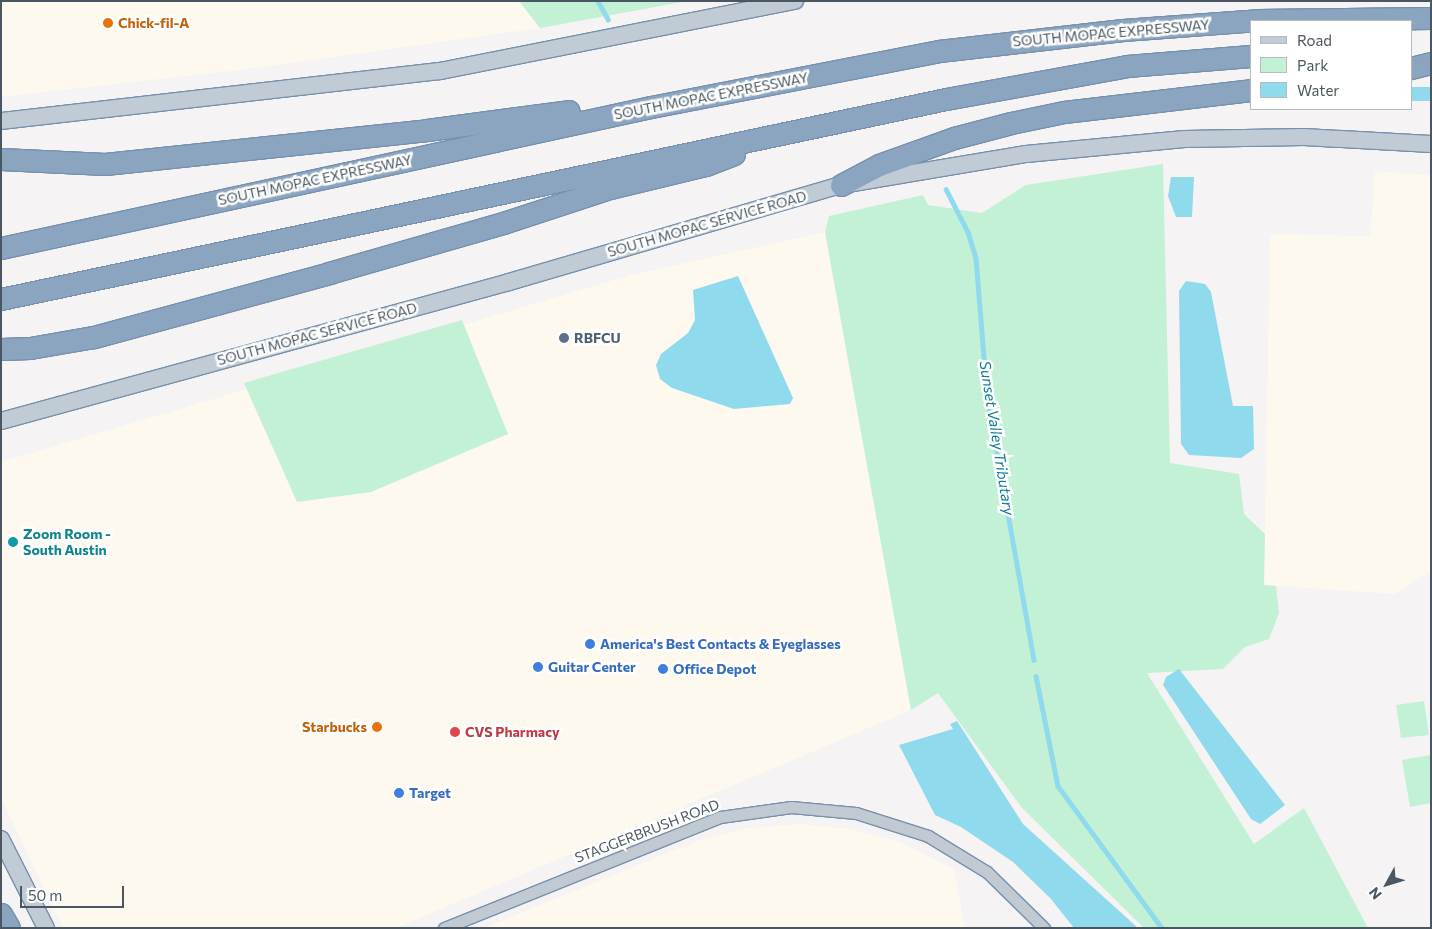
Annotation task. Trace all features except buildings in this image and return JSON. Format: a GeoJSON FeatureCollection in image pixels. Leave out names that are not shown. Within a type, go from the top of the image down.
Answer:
{"type":"FeatureCollection","features":[{"type":"Feature","properties":{"kind":"highway","name":"SOUTH MOPAC EXPRESSWAY"},"geometry":{"type":"LineString","coordinates":[[1258,20],[1431,18]]}},
{"type":"Feature","properties":{"kind":"highway","name":"SOUTH MOPAC EXPRESSWAY"},"geometry":{"type":"LineString","coordinates":[[1,248],[651,107],[939,51],[1074,35],[1250,21]]}},
{"type":"Feature","properties":{"kind":"highway"},"geometry":{"type":"LineString","coordinates":[[1412,55],[1431,56]]}},
{"type":"Feature","properties":{"kind":"highway"},"geometry":{"type":"LineString","coordinates":[[1,299],[946,98],[1127,66],[1250,56]]}},
{"type":"Feature","properties":{"kind":"highway"},"geometry":{"type":"LineString","coordinates":[[1412,68],[1431,64]]}},
{"type":"Feature","properties":{"kind":"highway"},"geometry":{"type":"LineString","coordinates":[[841,185],[879,165],[954,138],[1011,122],[1064,112],[1250,90]]}},
{"type":"Feature","properties":{"kind":"highway"},"geometry":{"type":"LineString","coordinates":[[1,159],[105,164],[473,125],[599,106],[651,107]]}},
{"type":"Feature","properties":{"kind":"highway"},"geometry":{"type":"LineString","coordinates":[[1,348],[30,348],[94,337],[224,302],[503,223],[610,188],[706,164],[795,131]]}},
{"type":"Feature","properties":{"kind":"highway"},"geometry":{"type":"LineString","coordinates":[[1,914],[9,928]]}},
{"type":"Feature","properties":{"kind":"main road"},"geometry":{"type":"LineString","coordinates":[[1,120],[440,71],[795,1]]}},
{"type":"Feature","properties":{"kind":"main road","name":"SOUTH MOPAC SERVICE ROAD"},"geometry":{"type":"LineString","coordinates":[[1,421],[509,282],[841,185],[1026,154],[1184,139],[1304,137],[1431,144]]}},
{"type":"Feature","properties":{"kind":"main road"},"geometry":{"type":"LineString","coordinates":[[1,840],[46,928]]}},
{"type":"Feature","properties":{"kind":"street","name":"STAGGERBRUSH ROAD"},"geometry":{"type":"LineString","coordinates":[[444,928],[720,817],[791,807],[856,813],[928,836],[987,872],[1044,928]]}},
{"type":"Feature","properties":{"kind":"shaded area"},"geometry":{"type":"Polygon","coordinates":[[[1,1],[519,1],[540,28],[248,69],[1,97],[1,1]]]}},
{"type":"Feature","properties":{"kind":"shaded area"},"geometry":{"type":"Polygon","coordinates":[[[1375,171],[1431,175],[1431,571],[1395,594],[1264,585],[1270,234],[1370,236],[1375,171]]]}},
{"type":"Feature","properties":{"kind":"shaded area"},"geometry":{"type":"Polygon","coordinates":[[[825,232],[911,710],[396,928],[63,928],[1,798],[1,462],[631,275],[825,232]]]}},
{"type":"Feature","properties":{"kind":"shaded area"},"geometry":{"type":"Polygon","coordinates":[[[802,824],[851,829],[899,842],[954,869],[965,928],[484,928],[697,841],[748,828],[802,824]]]}},
{"type":"Feature","properties":{"kind":"green space"},"geometry":{"type":"Polygon","coordinates":[[[519,1],[688,1],[540,28],[519,1]]]}},
{"type":"Feature","properties":{"kind":"green space"},"geometry":{"type":"Polygon","coordinates":[[[1163,164],[1170,463],[1239,474],[1244,514],[1265,534],[1264,585],[1276,586],[1279,613],[1269,639],[1245,647],[1223,669],[1147,673],[1254,844],[1304,808],[1368,928],[1144,928],[1022,808],[938,693],[911,710],[825,232],[829,216],[923,195],[928,205],[982,213],[1026,185],[1163,164]]]}},
{"type":"Feature","properties":{"kind":"green space"},"geometry":{"type":"Polygon","coordinates":[[[462,320],[508,434],[371,492],[297,502],[244,383],[462,320]]]}},
{"type":"Feature","properties":{"kind":"green space"},"geometry":{"type":"Polygon","coordinates":[[[1424,701],[1429,735],[1401,738],[1396,705],[1424,701]]]}},
{"type":"Feature","properties":{"kind":"green space"},"geometry":{"type":"Polygon","coordinates":[[[1431,755],[1431,803],[1410,807],[1402,760],[1431,755]]]}},
{"type":"Feature","properties":{"kind":"water"},"geometry":{"type":"Polygon","coordinates":[[[1412,87],[1431,87],[1431,101],[1412,101],[1412,87]]]}},
{"type":"Feature","properties":{"kind":"water"},"geometry":{"type":"Polygon","coordinates":[[[1171,177],[1194,177],[1192,217],[1176,217],[1168,196],[1171,177]]]}},
{"type":"Feature","properties":{"kind":"water"},"geometry":{"type":"Polygon","coordinates":[[[738,276],[793,398],[790,404],[734,409],[672,388],[660,379],[656,365],[661,354],[688,333],[695,320],[693,290],[738,276]]]}},
{"type":"Feature","properties":{"kind":"water"},"geometry":{"type":"Polygon","coordinates":[[[1186,281],[1205,284],[1211,292],[1233,406],[1253,406],[1254,449],[1241,458],[1189,455],[1181,444],[1179,291],[1186,281]]]}},
{"type":"Feature","properties":{"kind":"water"},"geometry":{"type":"Polygon","coordinates":[[[1179,669],[1285,805],[1260,824],[1251,819],[1163,685],[1166,677],[1179,669]]]}},
{"type":"Feature","properties":{"kind":"water"},"geometry":{"type":"Polygon","coordinates":[[[957,721],[1023,824],[1138,928],[1074,928],[1051,899],[1013,862],[961,827],[935,815],[899,745],[953,729],[950,724],[957,721]]]}},
{"type":"Feature","properties":{"kind":"waterway","name":"Sunset Valley Tributary"},"geometry":{"type":"LineString","coordinates":[[598,1],[608,19]]}},
{"type":"Feature","properties":{"kind":"waterway","name":"Sunset Valley Tributary"},"geometry":{"type":"LineString","coordinates":[[946,189],[968,232],[976,258],[987,396],[1034,660]]}},
{"type":"Feature","properties":{"kind":"waterway","name":"Sunset Valley Tributary"},"geometry":{"type":"LineString","coordinates":[[1036,676],[1058,786],[1162,928]]}},
{"type":"Feature","properties":{"kind":"place","name":"Chick-fil-A"},"geometry":{"type":"Point","coordinates":[108,23]}},
{"type":"Feature","properties":{"kind":"place","name":"RBFCU"},"geometry":{"type":"Point","coordinates":[564,338]}},
{"type":"Feature","properties":{"kind":"place","name":"Zoom Room - South Austin"},"geometry":{"type":"Point","coordinates":[13,542]}},
{"type":"Feature","properties":{"kind":"place","name":"America's Best Contacts & Eyeglasses"},"geometry":{"type":"Point","coordinates":[590,644]}},
{"type":"Feature","properties":{"kind":"place","name":"Guitar Center"},"geometry":{"type":"Point","coordinates":[538,667]}},
{"type":"Feature","properties":{"kind":"place","name":"Office Depot"},"geometry":{"type":"Point","coordinates":[663,669]}},
{"type":"Feature","properties":{"kind":"place","name":"Starbucks"},"geometry":{"type":"Point","coordinates":[377,727]}},
{"type":"Feature","properties":{"kind":"place","name":"CVS Pharmacy"},"geometry":{"type":"Point","coordinates":[455,732]}},
{"type":"Feature","properties":{"kind":"place","name":"Target"},"geometry":{"type":"Point","coordinates":[399,793]}}]}
